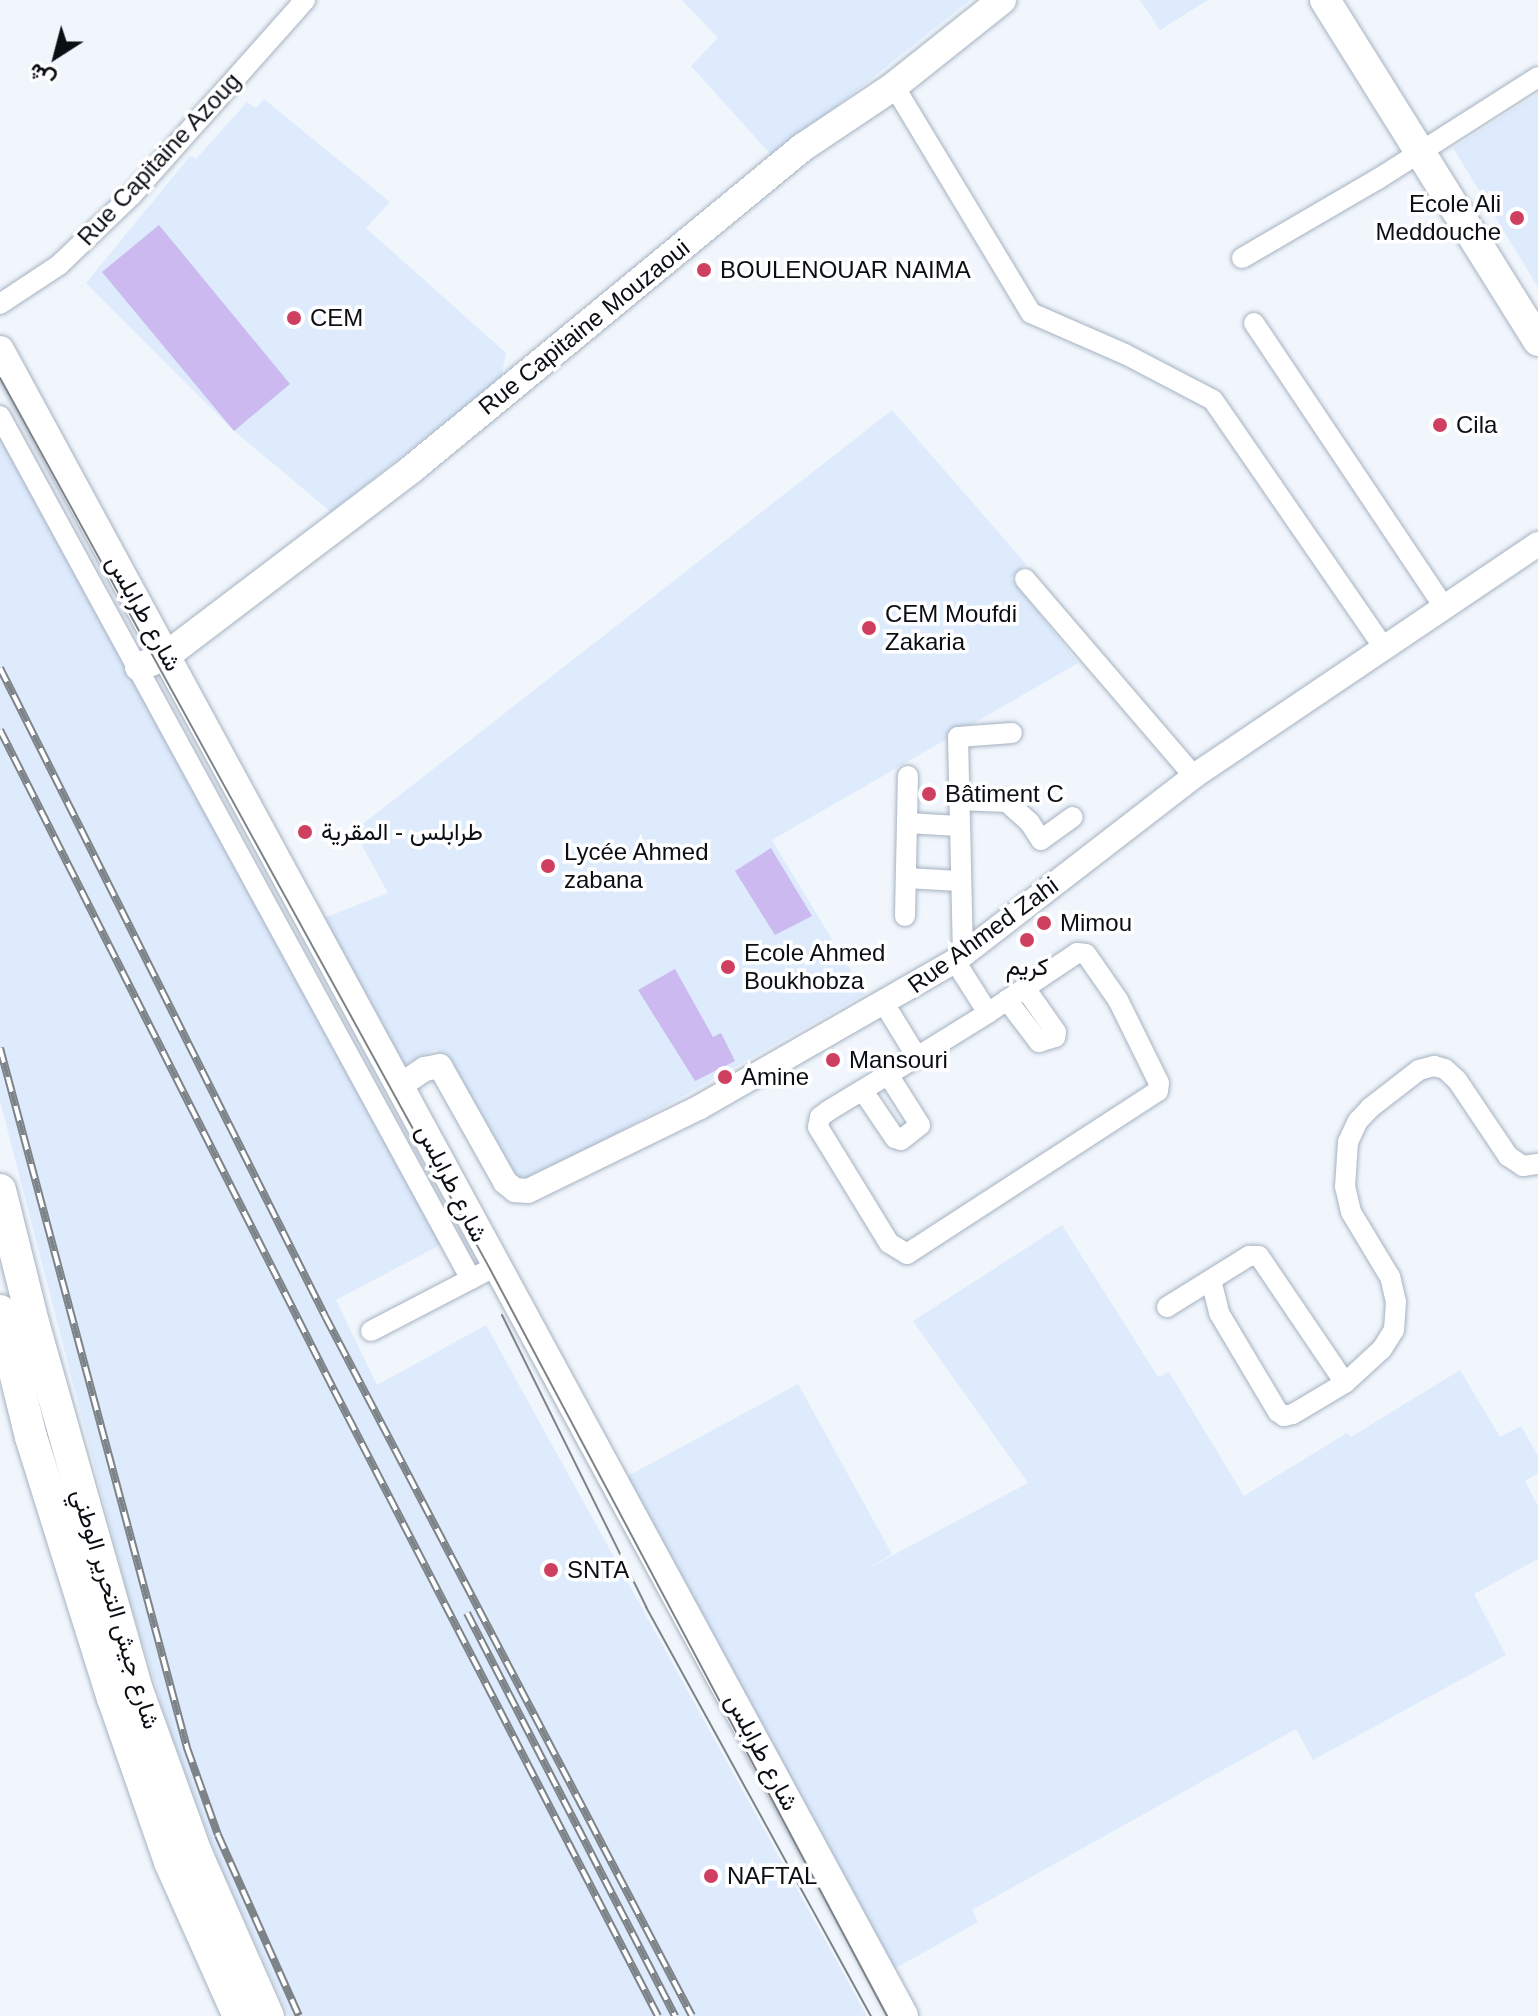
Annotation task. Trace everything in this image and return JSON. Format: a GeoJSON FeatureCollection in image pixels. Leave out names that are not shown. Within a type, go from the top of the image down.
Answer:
{"type":"FeatureCollection","features":[{"type":"Feature","properties":{"kind":"highway","name":"شارع جيش التحرير الوطني"},"geometry":{"type":"LineString","coordinates":[[0,1190],[38,1340],[137,1690],[196,1853],[268,2016]]}},
{"type":"Feature","properties":{"kind":"highway","name":"شارع جيش التحرير الوطني"},"geometry":{"type":"LineString","coordinates":[[0,1311],[31,1437],[113,1698],[170,1862],[239,2016]]}},
{"type":"Feature","properties":{"kind":"main road","name":"Rue Capitaine Mouzaoui"},"geometry":{"type":"LineString","coordinates":[[139,667],[167,655],[413,468],[803,147],[894,86],[1002,0]]}},
{"type":"Feature","properties":{"kind":"main road"},"geometry":{"type":"LineString","coordinates":[[1325,0],[1538,341]]}},
{"type":"Feature","properties":{"kind":"main road","name":"شارع طرابلس"},"geometry":{"type":"LineString","coordinates":[[0,350],[401,1085],[484,1272],[627,1501],[904,2016]]}},
{"type":"Feature","properties":{"kind":"street","name":"Rue Capitaine Azoug"},"geometry":{"type":"LineString","coordinates":[[0,304],[59,265],[132,195],[305,0]]}},
{"type":"Feature","properties":{"kind":"street"},"geometry":{"type":"LineString","coordinates":[[1242,258],[1378,179],[1417,151],[1538,77]]}},
{"type":"Feature","properties":{"kind":"street"},"geometry":{"type":"LineString","coordinates":[[894,86],[1031,313],[1125,354],[1213,400],[1383,646]]}},
{"type":"Feature","properties":{"kind":"street"},"geometry":{"type":"LineString","coordinates":[[1254,323],[1443,605]]}},
{"type":"Feature","properties":{"kind":"street"},"geometry":{"type":"LineString","coordinates":[[0,416],[139,667],[484,1272],[371,1331]]}},
{"type":"Feature","properties":{"kind":"street","name":"Rue Ahmed Zahi"},"geometry":{"type":"LineString","coordinates":[[401,1085],[425,1069],[440,1066],[505,1182],[515,1190],[528,1191],[700,1107],[885,1005],[959,958],[1194,776],[1443,605],[1538,544]]}},
{"type":"Feature","properties":{"kind":"street"},"geometry":{"type":"LineString","coordinates":[[1025,579],[1194,776]]}},
{"type":"Feature","properties":{"kind":"street"},"geometry":{"type":"LineString","coordinates":[[988,1013],[959,958],[958,737],[1012,733]]}},
{"type":"Feature","properties":{"kind":"street"},"geometry":{"type":"LineString","coordinates":[[905,916],[908,776]]}},
{"type":"Feature","properties":{"kind":"street"},"geometry":{"type":"LineString","coordinates":[[958,800],[1007,802],[1030,823],[1041,840],[1073,817]]}},
{"type":"Feature","properties":{"kind":"street"},"geometry":{"type":"LineString","coordinates":[[907,823],[959,826]]}},
{"type":"Feature","properties":{"kind":"street"},"geometry":{"type":"LineString","coordinates":[[906,878],[959,881]]}},
{"type":"Feature","properties":{"kind":"street"},"geometry":{"type":"LineString","coordinates":[[1077,953],[1086,954],[1118,1000],[1159,1083],[1158,1091],[907,1254],[889,1243],[818,1127],[820,1117],[1007,1000],[1077,953]]}},
{"type":"Feature","properties":{"kind":"street"},"geometry":{"type":"LineString","coordinates":[[1007,1000],[1039,1042],[1055,1037],[1056,1032],[1025,988]]}},
{"type":"Feature","properties":{"kind":"street"},"geometry":{"type":"LineString","coordinates":[[885,1005],[917,1057]]}},
{"type":"Feature","properties":{"kind":"street"},"geometry":{"type":"LineString","coordinates":[[1211,1280],[1219,1313],[1278,1412],[1284,1416],[1293,1414],[1345,1383],[1382,1349],[1394,1330],[1396,1302],[1390,1277],[1351,1212],[1345,1187],[1348,1142],[1358,1121],[1419,1070],[1434,1066],[1445,1069],[1457,1080],[1508,1156],[1523,1166],[1538,1164]]}},
{"type":"Feature","properties":{"kind":"street"},"geometry":{"type":"LineString","coordinates":[[863,1091],[895,1138],[901,1140],[920,1125],[889,1076]]}},
{"type":"Feature","properties":{"kind":"street"},"geometry":{"type":"LineString","coordinates":[[1167,1307],[1249,1256],[1259,1256],[1345,1383]]}},
{"type":"Feature","properties":{"kind":"shaded area"},"geometry":{"type":"Polygon","coordinates":[[[682,0],[970,0],[773,157],[691,66],[718,38],[682,0]]]}},
{"type":"Feature","properties":{"kind":"shaded area"},"geometry":{"type":"Polygon","coordinates":[[[1140,0],[1208,0],[1160,30],[1140,0]]]}},
{"type":"Feature","properties":{"kind":"shaded area","name":"Ecole Ali Meddouche"},"geometry":{"type":"Polygon","coordinates":[[[1538,94],[1538,287],[1453,148],[1538,94]]]}},
{"type":"Feature","properties":{"kind":"shaded area","name":"CEM"},"geometry":{"type":"Polygon","coordinates":[[[264,99],[390,202],[366,228],[506,353],[501,378],[331,512],[234,431],[86,283],[190,156],[196,159],[247,102],[256,108],[264,99]]]}},
{"type":"Feature","properties":{"kind":"shaded area"},"geometry":{"type":"Polygon","coordinates":[[[159,225],[290,384],[234,431],[102,272],[159,225]]]}},
{"type":"Feature","properties":{"kind":"shaded area"},"geometry":{"type":"Polygon","coordinates":[[[892,410],[1026,564],[1011,578],[1078,663],[772,840],[865,994],[532,1181],[520,1179],[510,1173],[437,1049],[401,1066],[324,918],[388,893],[354,831],[892,410]]]}},
{"type":"Feature","properties":{"kind":"shaded area"},"geometry":{"type":"Polygon","coordinates":[[[0,431],[442,1244],[336,1300],[377,1385],[486,1325],[867,2016],[289,2016],[220,1865],[169,1728],[128,1596],[0,1101],[0,431]]]}},
{"type":"Feature","properties":{"kind":"shaded area"},"geometry":{"type":"Polygon","coordinates":[[[771,848],[812,916],[775,935],[735,871],[771,848]]]}},
{"type":"Feature","properties":{"kind":"shaded area"},"geometry":{"type":"Polygon","coordinates":[[[675,969],[713,1037],[721,1033],[735,1061],[695,1081],[638,990],[675,969]]]}},
{"type":"Feature","properties":{"kind":"shaded area"},"geometry":{"type":"Polygon","coordinates":[[[1062,1225],[1158,1377],[1169,1372],[1244,1496],[1347,1433],[1351,1437],[1460,1370],[1500,1437],[1521,1426],[1538,1456],[1538,1473],[1525,1481],[1538,1506],[1538,1559],[1474,1594],[1506,1655],[1313,1760],[1296,1729],[972,1910],[978,1922],[894,1969],[626,1477],[798,1384],[892,1554],[863,1571],[1028,1483],[913,1321],[1062,1225]]]}},
{"type":"Feature","properties":{"kind":"tram line"},"geometry":{"type":"LineString","coordinates":[[0,378],[490,1269],[887,2016]]}},
{"type":"Feature","properties":{"kind":"tram line"},"geometry":{"type":"LineString","coordinates":[[502,1315],[646,1607],[871,2016]]}},
{"type":"Feature","properties":{"kind":"railway"},"geometry":{"type":"LineString","coordinates":[[0,668],[325,1316],[692,2016]]}},
{"type":"Feature","properties":{"kind":"railway"},"geometry":{"type":"LineString","coordinates":[[0,730],[334,1390],[658,2016]]}},
{"type":"Feature","properties":{"kind":"railway"},"geometry":{"type":"LineString","coordinates":[[0,1048],[187,1748],[218,1835],[299,2016]]}},
{"type":"Feature","properties":{"kind":"railway"},"geometry":{"type":"LineString","coordinates":[[467,1613],[675,2016]]}},
{"type":"Feature","properties":{"kind":"place","name":"Ecole Ali Meddouche"},"geometry":{"type":"Point","coordinates":[1517,218]}},
{"type":"Feature","properties":{"kind":"place","name":"BOULENOUAR NAIMA"},"geometry":{"type":"Point","coordinates":[704,270]}},
{"type":"Feature","properties":{"kind":"place","name":"CEM"},"geometry":{"type":"Point","coordinates":[294,318]}},
{"type":"Feature","properties":{"kind":"place","name":"Cila"},"geometry":{"type":"Point","coordinates":[1440,425]}},
{"type":"Feature","properties":{"kind":"place","name":"CEM Moufdi Zakaria"},"geometry":{"type":"Point","coordinates":[869,628]}},
{"type":"Feature","properties":{"kind":"place","name":"Bâtiment C"},"geometry":{"type":"Point","coordinates":[929,794]}},
{"type":"Feature","properties":{"kind":"place","name":"طرابلس - المقرية"},"geometry":{"type":"Point","coordinates":[305,832]}},
{"type":"Feature","properties":{"kind":"place","name":"Lycée Ahmed zabana"},"geometry":{"type":"Point","coordinates":[548,866]}},
{"type":"Feature","properties":{"kind":"place","name":"Mimou"},"geometry":{"type":"Point","coordinates":[1044,923]}},
{"type":"Feature","properties":{"kind":"place","name":"كريم"},"geometry":{"type":"Point","coordinates":[1027,940]}},
{"type":"Feature","properties":{"kind":"place","name":"Ecole Ahmed Boukhobza"},"geometry":{"type":"Point","coordinates":[728,967]}},
{"type":"Feature","properties":{"kind":"place","name":"Mansouri"},"geometry":{"type":"Point","coordinates":[833,1060]}},
{"type":"Feature","properties":{"kind":"place","name":"Amine"},"geometry":{"type":"Point","coordinates":[725,1077]}},
{"type":"Feature","properties":{"kind":"place","name":"SNTA"},"geometry":{"type":"Point","coordinates":[551,1570]}},
{"type":"Feature","properties":{"kind":"place","name":"NAFTAL"},"geometry":{"type":"Point","coordinates":[711,1876]}}]}
